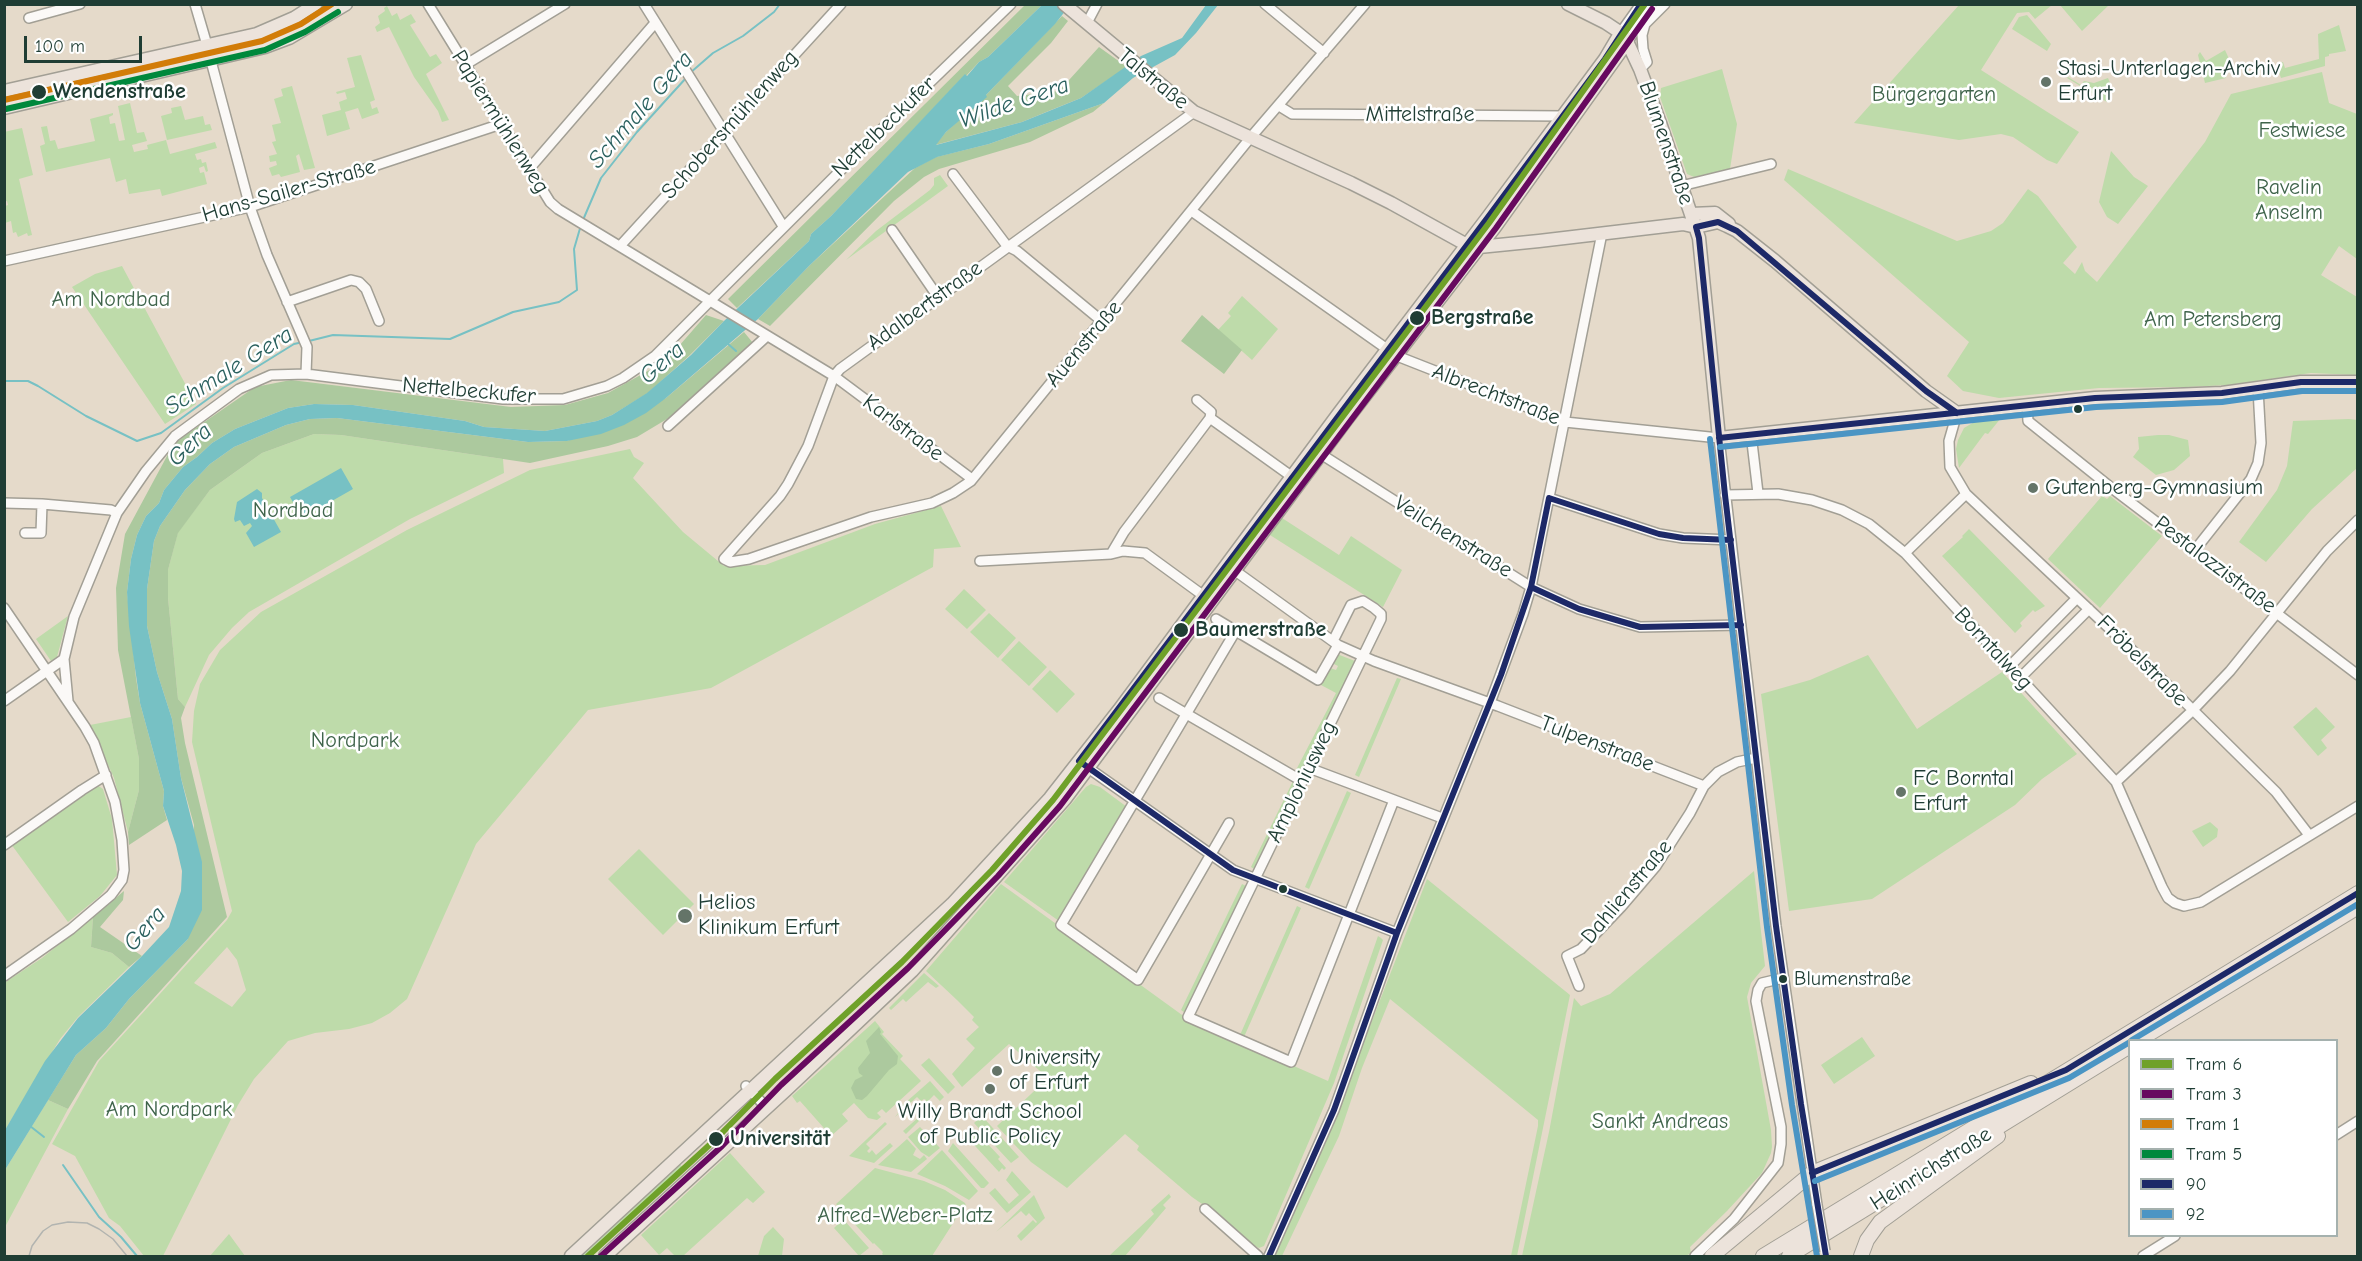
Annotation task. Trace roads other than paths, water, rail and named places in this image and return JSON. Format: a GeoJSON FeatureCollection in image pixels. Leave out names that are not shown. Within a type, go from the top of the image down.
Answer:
{"type":"FeatureCollection","features":[{"type":"Feature","properties":{"kind":"highway","name":"Heinrichstraße"},"geometry":{"type":"LineString","coordinates":[[1763,1257],[2358,893]]}},
{"type":"Feature","properties":{"kind":"highway"},"geometry":{"type":"LineString","coordinates":[[2142,1039],[2358,907]]}},
{"type":"Feature","properties":{"kind":"highway","name":"Heinrichstraße"},"geometry":{"type":"LineString","coordinates":[[1789,1257],[2128,1048]]}},
{"type":"Feature","properties":{"kind":"highway"},"geometry":{"type":"LineString","coordinates":[[1712,1257],[1812,1173],[2066,1070]]}},
{"type":"Feature","properties":{"kind":"highway"},"geometry":{"type":"LineString","coordinates":[[1861,1257],[1867,1240],[1880,1222],[2017,1123],[2022,1112]]}},
{"type":"Feature","properties":{"kind":"main road"},"geometry":{"type":"LineString","coordinates":[[4,91],[257,34],[294,18],[316,4]]}},
{"type":"Feature","properties":{"kind":"main road"},"geometry":{"type":"LineString","coordinates":[[4,108],[211,61],[289,38],[346,4]]}},
{"type":"Feature","properties":{"kind":"main road"},"geometry":{"type":"LineString","coordinates":[[1569,4],[1606,22],[1625,37]]}},
{"type":"Feature","properties":{"kind":"main road","name":"Talstraße"},"geometry":{"type":"LineString","coordinates":[[1068,8],[1194,112],[1251,137]]}},
{"type":"Feature","properties":{"kind":"main road"},"geometry":{"type":"LineString","coordinates":[[1473,246],[1563,116],[1625,37]]}},
{"type":"Feature","properties":{"kind":"main road"},"geometry":{"type":"LineString","coordinates":[[1207,599],[1234,570],[1316,451],[1473,246],[1625,37]]}},
{"type":"Feature","properties":{"kind":"main road","name":"Blumenstraße"},"geometry":{"type":"LineString","coordinates":[[1625,37],[1640,69],[1696,227],[1700,246],[1719,438]]}},
{"type":"Feature","properties":{"kind":"main road"},"geometry":{"type":"LineString","coordinates":[[1251,137],[1391,203],[1473,246],[1683,224],[1696,227],[1718,222],[1737,231]]}},
{"type":"Feature","properties":{"kind":"main road"},"geometry":{"type":"LineString","coordinates":[[1691,214],[1715,213],[1807,288],[1926,391],[1957,413]]}},
{"type":"Feature","properties":{"kind":"main road","name":"Albrechtstraße"},"geometry":{"type":"LineString","coordinates":[[1719,438],[2095,398],[2194,395],[2301,382],[2358,382]]}},
{"type":"Feature","properties":{"kind":"main road"},"geometry":{"type":"LineString","coordinates":[[605,1257],[912,971],[1045,822],[1084,765],[1207,599],[1291,476],[1316,451]]}},
{"type":"Feature","properties":{"kind":"main road"},"geometry":{"type":"LineString","coordinates":[[571,1257],[749,1088],[952,904],[1050,798],[1084,765]]}},
{"type":"Feature","properties":{"kind":"street"},"geometry":{"type":"LineString","coordinates":[[29,18],[80,4]]}},
{"type":"Feature","properties":{"kind":"street"},"geometry":{"type":"LineString","coordinates":[[195,4],[207,45]]}},
{"type":"Feature","properties":{"kind":"street","name":"Papiermühlenweg"},"geometry":{"type":"LineString","coordinates":[[428,4],[549,202],[764,334]]}},
{"type":"Feature","properties":{"kind":"street"},"geometry":{"type":"LineString","coordinates":[[465,65],[565,4]]}},
{"type":"Feature","properties":{"kind":"street"},"geometry":{"type":"LineString","coordinates":[[644,4],[783,226]]}},
{"type":"Feature","properties":{"kind":"street","name":"Schobersmühlenweg"},"geometry":{"type":"LineString","coordinates":[[620,246],[841,4]]}},
{"type":"Feature","properties":{"kind":"street","name":"Nettelbeckufer"},"geometry":{"type":"LineString","coordinates":[[68,701],[64,659],[74,617],[117,513],[162,450],[175,436],[239,389],[262,377],[285,374],[306,374],[503,399],[563,399],[607,386],[641,367],[1011,4]]}},
{"type":"Feature","properties":{"kind":"street"},"geometry":{"type":"LineString","coordinates":[[1086,23],[1097,4]]}},
{"type":"Feature","properties":{"kind":"street"},"geometry":{"type":"LineString","coordinates":[[1265,4],[1324,54]]}},
{"type":"Feature","properties":{"kind":"street","name":"Auenstraße"},"geometry":{"type":"LineString","coordinates":[[724,559],[730,562],[749,559],[871,517],[932,503],[953,494],[971,481],[1193,212],[1251,137],[1365,4]]}},
{"type":"Feature","properties":{"kind":"street"},"geometry":{"type":"LineString","coordinates":[[1625,37],[1641,4]]}},
{"type":"Feature","properties":{"kind":"street"},"geometry":{"type":"LineString","coordinates":[[1625,37],[1652,4]]}},
{"type":"Feature","properties":{"kind":"street"},"geometry":{"type":"LineString","coordinates":[[1640,69],[1647,62],[1642,35],[1645,24],[1665,4]]}},
{"type":"Feature","properties":{"kind":"street"},"geometry":{"type":"LineString","coordinates":[[529,169],[655,23]]}},
{"type":"Feature","properties":{"kind":"street"},"geometry":{"type":"LineString","coordinates":[[211,61],[250,207],[267,255],[307,347],[306,374]]}},
{"type":"Feature","properties":{"kind":"street","name":"Mittelstraße"},"geometry":{"type":"LineString","coordinates":[[1279,106],[1292,114],[1563,116]]}},
{"type":"Feature","properties":{"kind":"street","name":"Adalbertstraße"},"geometry":{"type":"LineString","coordinates":[[724,559],[788,484],[808,446],[834,376],[840,369],[1006,246],[1194,112]]}},
{"type":"Feature","properties":{"kind":"street","name":"Hans-Sailer-Straße"},"geometry":{"type":"LineString","coordinates":[[4,261],[250,207],[501,124]]}},
{"type":"Feature","properties":{"kind":"street"},"geometry":{"type":"LineString","coordinates":[[1681,186],[1771,164]]}},
{"type":"Feature","properties":{"kind":"street"},"geometry":{"type":"LineString","coordinates":[[953,174],[1006,246],[1017,251],[1103,322]]}},
{"type":"Feature","properties":{"kind":"street","name":"Albrechtstraße"},"geometry":{"type":"LineString","coordinates":[[1193,212],[1392,353],[1565,422],[1719,438]]}},
{"type":"Feature","properties":{"kind":"street"},"geometry":{"type":"LineString","coordinates":[[892,231],[938,297]]}},
{"type":"Feature","properties":{"kind":"street"},"geometry":{"type":"LineString","coordinates":[[1269,1257],[1334,1110],[1397,933],[1490,703],[1531,587],[1602,233]]}},
{"type":"Feature","properties":{"kind":"street"},"geometry":{"type":"LineString","coordinates":[[287,302],[351,280],[359,282],[366,289],[379,321]]}},
{"type":"Feature","properties":{"kind":"street"},"geometry":{"type":"LineString","coordinates":[[668,426],[764,334]]}},
{"type":"Feature","properties":{"kind":"street","name":"Karlstraße"},"geometry":{"type":"LineString","coordinates":[[764,334],[834,376],[968,476],[971,481]]}},
{"type":"Feature","properties":{"kind":"street"},"geometry":{"type":"LineString","coordinates":[[2195,550],[2251,479],[2258,463],[2261,443],[2258,389]]}},
{"type":"Feature","properties":{"kind":"street"},"geometry":{"type":"LineString","coordinates":[[1111,554],[1124,532],[1210,418],[1211,412],[1197,400]]}},
{"type":"Feature","properties":{"kind":"street","name":"Pestalozzistraße"},"geometry":{"type":"LineString","coordinates":[[2026,405],[2028,421],[2358,675]]}},
{"type":"Feature","properties":{"kind":"street","name":"Fröbelstraße"},"geometry":{"type":"LineString","coordinates":[[1957,413],[1949,441],[1949,461],[1954,476],[1966,494],[2089,609],[2276,792],[2309,836]]}},
{"type":"Feature","properties":{"kind":"street"},"geometry":{"type":"LineString","coordinates":[[1210,418],[1291,476]]}},
{"type":"Feature","properties":{"kind":"street"},"geometry":{"type":"LineString","coordinates":[[1751,434],[1758,493]]}},
{"type":"Feature","properties":{"kind":"street","name":"Blumenstraße"},"geometry":{"type":"LineString","coordinates":[[1719,438],[1783,978],[1826,1254]]}},
{"type":"Feature","properties":{"kind":"street","name":"Veilchenstraße"},"geometry":{"type":"LineString","coordinates":[[1316,451],[1531,587],[1579,609],[1640,627],[1741,625]]}},
{"type":"Feature","properties":{"kind":"street","name":"Borntalweg"},"geometry":{"type":"LineString","coordinates":[[1725,495],[1758,493],[1796,496],[1842,510],[1869,524],[1905,553],[2116,782],[2165,892],[2175,903],[2184,906],[2201,902],[2309,836]]}},
{"type":"Feature","properties":{"kind":"street"},"geometry":{"type":"LineString","coordinates":[[1905,553],[1966,494]]}},
{"type":"Feature","properties":{"kind":"street"},"geometry":{"type":"LineString","coordinates":[[1550,498],[1659,534],[1683,538],[1731,540]]}},
{"type":"Feature","properties":{"kind":"street"},"geometry":{"type":"LineString","coordinates":[[4,503],[111,510],[117,513]]}},
{"type":"Feature","properties":{"kind":"street"},"geometry":{"type":"LineString","coordinates":[[25,533],[41,533],[42,504]]}},
{"type":"Feature","properties":{"kind":"street"},"geometry":{"type":"LineString","coordinates":[[2116,782],[2192,711],[2251,647],[2327,551],[2358,520]]}},
{"type":"Feature","properties":{"kind":"street"},"geometry":{"type":"LineString","coordinates":[[980,561],[1111,554],[1123,551],[1146,553],[1207,599]]}},
{"type":"Feature","properties":{"kind":"street","name":"Tulpenstraße"},"geometry":{"type":"LineString","coordinates":[[1234,570],[1335,643],[1363,656],[1704,786]]}},
{"type":"Feature","properties":{"kind":"street"},"geometry":{"type":"LineString","coordinates":[[2010,666],[2077,598]]}},
{"type":"Feature","properties":{"kind":"street","name":"Amploniusweg"},"geometry":{"type":"LineString","coordinates":[[1335,643],[1351,605],[1356,602],[1368,604],[1379,611],[1381,619],[1188,1017],[1291,1062],[1348,915]]}},
{"type":"Feature","properties":{"kind":"street"},"geometry":{"type":"LineString","coordinates":[[2020,678],[2089,609]]}},
{"type":"Feature","properties":{"kind":"street","name":"Nettelbeckufer"},"geometry":{"type":"LineString","coordinates":[[4,976],[71,928],[111,895],[122,880],[124,870],[122,840],[115,802],[94,743],[68,701],[6,614]]}},
{"type":"Feature","properties":{"kind":"street"},"geometry":{"type":"LineString","coordinates":[[1216,619],[1318,680],[1335,643]]}},
{"type":"Feature","properties":{"kind":"street"},"geometry":{"type":"LineString","coordinates":[[1228,823],[1138,980],[1061,924],[1235,632]]}},
{"type":"Feature","properties":{"kind":"street"},"geometry":{"type":"LineString","coordinates":[[4,701],[64,659]]}},
{"type":"Feature","properties":{"kind":"street"},"geometry":{"type":"LineString","coordinates":[[1159,698],[1302,781]]}},
{"type":"Feature","properties":{"kind":"street","name":"Dahlienstraße"},"geometry":{"type":"LineString","coordinates":[[1579,986],[1567,956],[1581,949],[1656,866],[1690,813],[1704,786],[1718,772],[1737,762],[1756,758]]}},
{"type":"Feature","properties":{"kind":"street"},"geometry":{"type":"LineString","coordinates":[[1084,765],[1233,870],[1397,933]]}},
{"type":"Feature","properties":{"kind":"street"},"geometry":{"type":"LineString","coordinates":[[1309,768],[1442,818]]}},
{"type":"Feature","properties":{"kind":"street"},"geometry":{"type":"LineString","coordinates":[[4,845],[106,775]]}},
{"type":"Feature","properties":{"kind":"street"},"geometry":{"type":"LineString","coordinates":[[1348,915],[1394,800]]}},
{"type":"Feature","properties":{"kind":"street"},"geometry":{"type":"LineString","coordinates":[[2309,836],[2358,806]]}},
{"type":"Feature","properties":{"kind":"street"},"geometry":{"type":"LineString","coordinates":[[1695,1257],[1734,1219],[1778,1163],[1781,1127],[1756,1001],[1762,983],[1783,978]]}},
{"type":"Feature","properties":{"kind":"street"},"geometry":{"type":"LineString","coordinates":[[749,1088],[767,1108]]}},
{"type":"Feature","properties":{"kind":"street"},"geometry":{"type":"LineString","coordinates":[[2338,1134],[2358,1121]]}},
{"type":"Feature","properties":{"kind":"street"},"geometry":{"type":"LineString","coordinates":[[1205,1209],[1258,1257]]}},
{"type":"Feature","properties":{"kind":"street"},"geometry":{"type":"LineString","coordinates":[[2143,1257],[2173,1237]]}},
{"type":"Feature","properties":{"kind":"water"},"geometry":{"type":"Polygon","coordinates":[[[1042,5],[1070,5],[1055,24],[986,95],[987,97],[946,132],[936,145],[1022,122],[1081,98],[1141,56],[1182,38],[1206,5],[1218,5],[1175,55],[1133,78],[1104,103],[989,144],[937,157],[908,172],[809,266],[758,319],[666,398],[646,413],[624,425],[601,434],[567,441],[528,442],[337,418],[310,419],[286,425],[234,447],[210,464],[185,490],[160,526],[154,541],[147,589],[147,626],[157,672],[172,719],[181,778],[202,862],[202,910],[188,939],[129,999],[106,1028],[76,1055],[5,1170],[5,1130],[45,1061],[78,1018],[169,927],[181,891],[182,871],[163,806],[164,791],[140,703],[129,626],[127,592],[137,535],[146,516],[159,503],[164,490],[183,467],[212,443],[235,429],[288,408],[314,404],[353,405],[465,421],[484,427],[545,431],[597,421],[612,415],[647,393],[691,355],[809,241],[811,234],[831,216],[965,74],[967,76],[979,62],[988,57],[1042,5]]]}},
{"type":"Feature","properties":{"kind":"water"},"geometry":{"type":"Polygon","coordinates":[[[341,468],[353,489],[302,518],[290,497],[341,468]]]}},
{"type":"Feature","properties":{"kind":"water"},"geometry":{"type":"Polygon","coordinates":[[[257,489],[262,493],[262,498],[281,532],[254,547],[246,533],[252,526],[250,523],[244,526],[240,520],[235,522],[234,519],[237,502],[257,489]]]}},
{"type":"Feature","properties":{"kind":"waterway","name":"Schmale Gera"},"geometry":{"type":"LineString","coordinates":[[690,73],[713,53],[743,36],[774,12],[780,4]]}},
{"type":"Feature","properties":{"kind":"waterway","name":"Schmale Gera"},"geometry":{"type":"LineString","coordinates":[[583,220],[601,178],[637,132],[686,78]]}},
{"type":"Feature","properties":{"kind":"waterway","name":"Schmale Gera"},"geometry":{"type":"LineString","coordinates":[[309,341],[333,335],[450,339],[513,312],[559,302],[577,290],[574,249],[581,225]]}},
{"type":"Feature","properties":{"kind":"waterway","name":"Schmale Gera"},"geometry":{"type":"LineString","coordinates":[[4,381],[28,381],[86,416],[137,441],[161,433],[223,388],[294,344],[303,342]]}},
{"type":"Feature","properties":{"kind":"waterway"},"geometry":{"type":"LineString","coordinates":[[727,343],[736,351]]}},
{"type":"Feature","properties":{"kind":"waterway"},"geometry":{"type":"LineString","coordinates":[[30,1126],[44,1137]]}},
{"type":"Feature","properties":{"kind":"waterway"},"geometry":{"type":"LineString","coordinates":[[63,1165],[99,1217],[137,1256]]}},
{"type":"Feature","properties":{"kind":"tram line","name":"1"},"geometry":{"type":"LineString","coordinates":[[4,100],[262,41],[301,24],[332,4]]}},
{"type":"Feature","properties":{"kind":"tram line","name":"6"},"geometry":{"type":"LineString","coordinates":[[588,1256],[716,1139],[775,1079],[902,962],[992,870],[1053,800],[1489,223],[1645,4]]}},
{"type":"Feature","properties":{"kind":"tram line","name":"3"},"geometry":{"type":"LineString","coordinates":[[601,1256],[722,1146],[781,1085],[908,968],[998,876],[1060,806],[1496,228],[1652,9]]}},
{"type":"Feature","properties":{"kind":"tram line","name":"5"},"geometry":{"type":"LineString","coordinates":[[6,109],[265,50],[305,32],[338,12]]}},
{"type":"Feature","properties":{"kind":"tram line"},"geometry":{"type":"LineString","coordinates":[[29,1256],[32,1246],[43,1231],[52,1225],[68,1222],[87,1223],[99,1229],[113,1239],[127,1256]]}},
{"type":"Feature","properties":{"kind":"place","name":"Stasi-Unterlagen-Archiv Erfurt"},"geometry":{"type":"Point","coordinates":[2046,82]}},
{"type":"Feature","properties":{"kind":"place","name":"Wendenstraße"},"geometry":{"type":"Point","coordinates":[39,92]}},
{"type":"Feature","properties":{"kind":"place","name":"Bergstraße"},"geometry":{"type":"Point","coordinates":[1417,318]}},
{"type":"Feature","properties":{"kind":"place","name":"Gutenberg-Gymnasium"},"geometry":{"type":"Point","coordinates":[2033,488]}},
{"type":"Feature","properties":{"kind":"place","name":"Baumerstraße"},"geometry":{"type":"Point","coordinates":[1181,630]}},
{"type":"Feature","properties":{"kind":"place","name":"FC Borntal Erfurt"},"geometry":{"type":"Point","coordinates":[1901,792]}},
{"type":"Feature","properties":{"kind":"place","name":"Helios Klinikum Erfurt"},"geometry":{"type":"Point","coordinates":[685,916]}},
{"type":"Feature","properties":{"kind":"place","name":"Blumenstraße"},"geometry":{"type":"Point","coordinates":[1783,979]}},
{"type":"Feature","properties":{"kind":"place","name":"University of Erfurt"},"geometry":{"type":"Point","coordinates":[997,1071]}},
{"type":"Feature","properties":{"kind":"place","name":"Willy Brandt School of Public Policy"},"geometry":{"type":"Point","coordinates":[990,1089]}},
{"type":"Feature","properties":{"kind":"place","name":"Universität"},"geometry":{"type":"Point","coordinates":[716,1139]}},
{"type":"Feature","properties":{"kind":"park label","name":"Bürgergarten"},"geometry":{"type":"Point","coordinates":[1934,95]}},
{"type":"Feature","properties":{"kind":"park label","name":"Festwiese"},"geometry":{"type":"Point","coordinates":[2302,131]}},
{"type":"Feature","properties":{"kind":"park label","name":"Ravelin Anselm"},"geometry":{"type":"Point","coordinates":[2289,200]}},
{"type":"Feature","properties":{"kind":"park label","name":"Am Nordbad"},"geometry":{"type":"Point","coordinates":[111,300]}},
{"type":"Feature","properties":{"kind":"park label","name":"Am Petersberg"},"geometry":{"type":"Point","coordinates":[2213,320]}},
{"type":"Feature","properties":{"kind":"park label","name":"Nordbad"},"geometry":{"type":"Point","coordinates":[293,511]}},
{"type":"Feature","properties":{"kind":"park label","name":"Nordpark"},"geometry":{"type":"Point","coordinates":[355,741]}},
{"type":"Feature","properties":{"kind":"park label","name":"Am Nordpark"},"geometry":{"type":"Point","coordinates":[169,1110]}},
{"type":"Feature","properties":{"kind":"park label","name":"Sankt Andreas"},"geometry":{"type":"Point","coordinates":[1660,1122]}},
{"type":"Feature","properties":{"kind":"park label","name":"Alfred-Weber-Platz"},"geometry":{"type":"Point","coordinates":[905,1216]}},
{"type":"Feature","properties":{"kind":"water label","name":"Wilde Gera"},"geometry":{"type":"Point","coordinates":[1014,103]}},
{"type":"Feature","properties":{"kind":"water label","name":"Gera"},"geometry":{"type":"Point","coordinates":[662,363]}},
{"type":"Feature","properties":{"kind":"water label","name":"Gera"},"geometry":{"type":"Point","coordinates":[190,445]}},
{"type":"Feature","properties":{"kind":"water label","name":"Gera"},"geometry":{"type":"Point","coordinates":[145,929]}}]}
